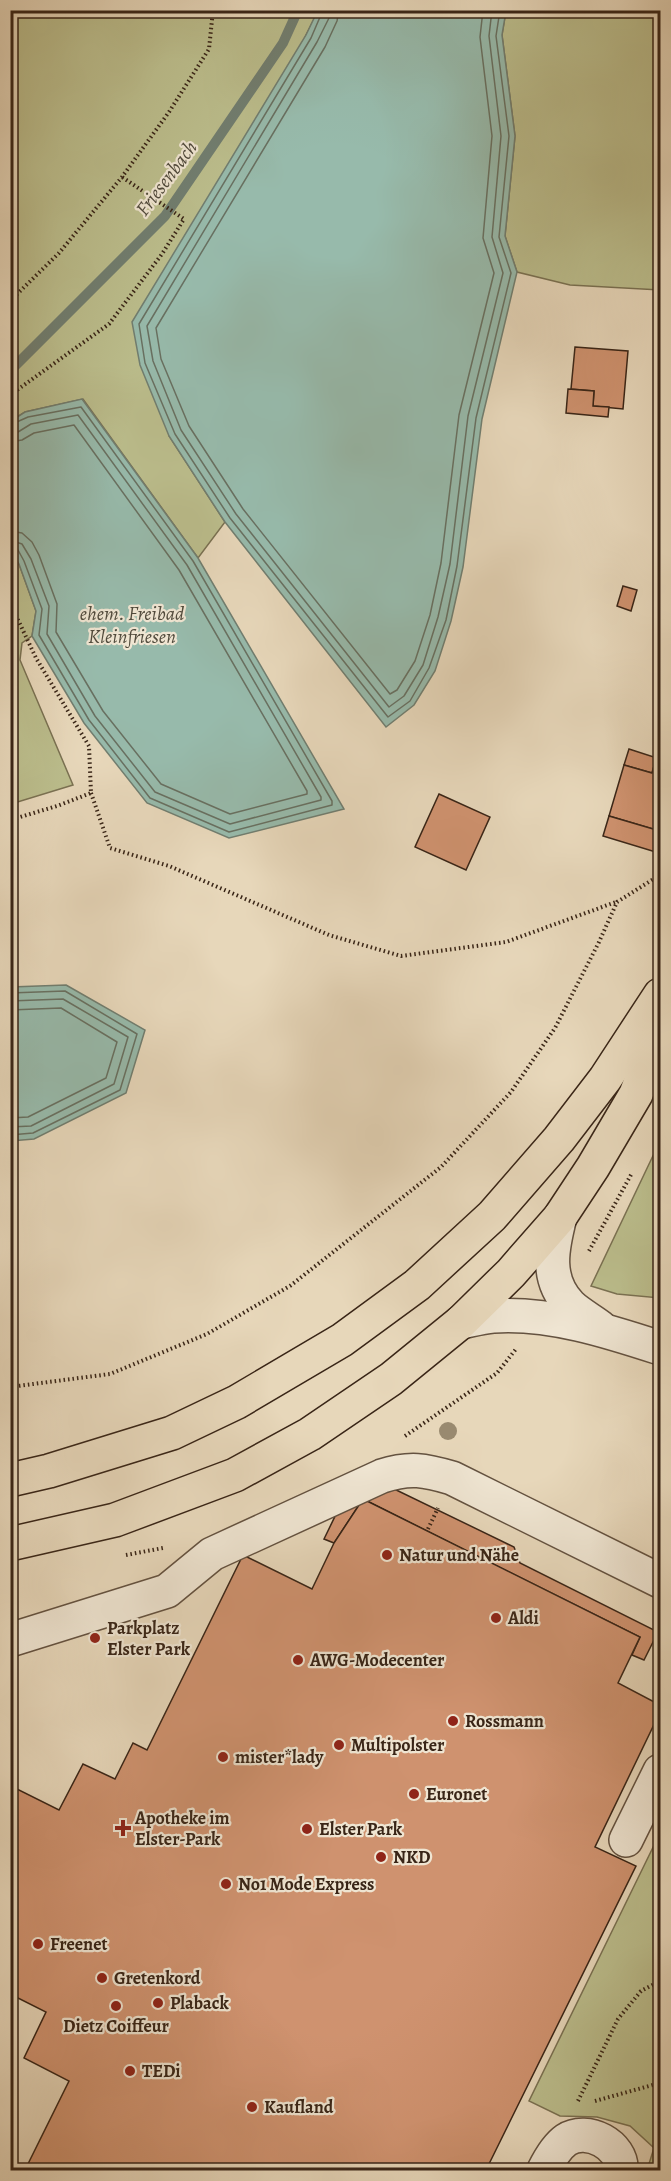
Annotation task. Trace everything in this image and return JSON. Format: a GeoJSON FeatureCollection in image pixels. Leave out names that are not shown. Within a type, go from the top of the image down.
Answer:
{"type":"FeatureCollection","features":[{"type":"Feature","properties":{"kind":"main road"},"geometry":{"type":"LineString","coordinates":[[10,1480],[49,1471],[172,1433],[237,1402],[342,1340],[417,1285],[492,1216],[559,1139],[605,1079],[660,995]]}},
{"type":"Feature","properties":{"kind":"main road"},"geometry":{"type":"LineString","coordinates":[[10,1544],[115,1520],[235,1475],[310,1434],[391,1379],[460,1322],[511,1273],[560,1217],[636,1094],[660,1032]]}},
{"type":"Feature","properties":{"kind":"lane"},"geometry":{"type":"LineString","coordinates":[[560,1217],[552,1250],[552,1269],[556,1285],[570,1305],[604,1329]]}},
{"type":"Feature","properties":{"kind":"lane"},"geometry":{"type":"LineString","coordinates":[[460,1322],[491,1316],[560,1320],[604,1329],[660,1348]]}},
{"type":"Feature","properties":{"kind":"lane"},"geometry":{"type":"LineString","coordinates":[[10,1640],[167,1591],[212,1554],[399,1470],[424,1470],[452,1478],[660,1581]]}},
{"type":"Feature","properties":{"kind":"lane"},"geometry":{"type":"LineString","coordinates":[[626,1840],[660,1771]]}},
{"type":"Feature","properties":{"kind":"lane"},"geometry":{"type":"LineString","coordinates":[[544,2170],[550,2158],[567,2140],[583,2135],[603,2140],[615,2150],[621,2163],[621,2170]]}},
{"type":"Feature","properties":{"kind":"path"},"geometry":{"type":"LineString","coordinates":[[10,301],[58,254],[122,177],[169,112],[209,49],[213,10]]}},
{"type":"Feature","properties":{"kind":"path"},"geometry":{"type":"LineString","coordinates":[[10,395],[109,324],[162,254],[184,219],[122,177]]}},
{"type":"Feature","properties":{"kind":"path"},"geometry":{"type":"LineString","coordinates":[[10,603],[36,658],[89,746],[91,793],[110,848],[169,866],[329,935],[401,956],[506,942],[617,902],[660,875]]}},
{"type":"Feature","properties":{"kind":"path"},"geometry":{"type":"LineString","coordinates":[[10,820],[91,793]]}},
{"type":"Feature","properties":{"kind":"path"},"geometry":{"type":"LineString","coordinates":[[10,1387],[110,1374],[207,1334],[290,1286],[441,1167],[511,1092],[555,1028],[617,902]]}},
{"type":"Feature","properties":{"kind":"path"},"geometry":{"type":"LineString","coordinates":[[583,1261],[634,1170]]}},
{"type":"Feature","properties":{"kind":"path"},"geometry":{"type":"LineString","coordinates":[[660,1981],[641,1991],[618,2019],[575,2106],[660,2083]]}},
{"type":"Feature","properties":{"kind":"green space"},"geometry":{"type":"Polygon","coordinates":[[[11,11],[318,11],[306,35],[169,436],[225,522],[198,558],[83,399],[25,412],[11,421],[11,11]]]}},
{"type":"Feature","properties":{"kind":"green space"},"geometry":{"type":"Polygon","coordinates":[[[506,11],[660,11],[660,290],[570,285],[517,272],[505,236],[515,136],[502,35],[506,11]]]}},
{"type":"Feature","properties":{"kind":"green space"},"geometry":{"type":"Polygon","coordinates":[[[10,549],[19,564],[36,611],[32,636],[22,643],[20,660],[73,785],[11,804],[10,549]]]}},
{"type":"Feature","properties":{"kind":"green space"},"geometry":{"type":"Polygon","coordinates":[[[660,1141],[660,1298],[617,1294],[591,1286],[660,1141]]]}},
{"type":"Feature","properties":{"kind":"green space"},"geometry":{"type":"Polygon","coordinates":[[[660,1833],[660,2170],[647,2170],[654,2148],[630,2126],[597,2117],[560,2116],[529,2101],[660,1833]]]}},
{"type":"Feature","properties":{"kind":"water"},"geometry":{"type":"Polygon","coordinates":[[[318,10],[506,11],[502,35],[515,136],[505,236],[517,272],[482,419],[463,567],[451,621],[435,671],[414,705],[386,727],[225,522],[169,436],[140,365],[132,322],[306,35],[318,10]]]}},
{"type":"Feature","properties":{"kind":"water","name":"ehem. Freibad Kleinfriesen"},"geometry":{"type":"Polygon","coordinates":[[[82,399],[198,558],[344,809],[229,838],[147,803],[84,723],[32,636],[36,611],[19,564],[10,549],[11,421],[25,412],[82,399]]]}},
{"type":"Feature","properties":{"kind":"water"},"geometry":{"type":"Polygon","coordinates":[[[66,985],[145,1030],[126,1093],[34,1139],[11,1141],[11,987],[66,985]]]}},
{"type":"Feature","properties":{"kind":"building"},"geometry":{"type":"Polygon","coordinates":[[[575,347],[628,351],[623,409],[593,406],[594,391],[571,389],[575,347]]]}},
{"type":"Feature","properties":{"kind":"building"},"geometry":{"type":"Polygon","coordinates":[[[568,389],[594,391],[593,406],[609,407],[608,417],[566,413],[568,389]]]}},
{"type":"Feature","properties":{"kind":"building"},"geometry":{"type":"Polygon","coordinates":[[[623,586],[637,590],[631,611],[617,606],[623,586]]]}},
{"type":"Feature","properties":{"kind":"building"},"geometry":{"type":"Polygon","coordinates":[[[629,749],[660,759],[660,768],[654,766],[652,773],[624,765],[629,749]]]}},
{"type":"Feature","properties":{"kind":"building"},"geometry":{"type":"Polygon","coordinates":[[[624,765],[652,773],[654,766],[660,768],[660,831],[609,816],[624,765]]]}},
{"type":"Feature","properties":{"kind":"building"},"geometry":{"type":"Polygon","coordinates":[[[439,794],[490,817],[466,870],[415,847],[439,794]]]}},
{"type":"Feature","properties":{"kind":"building"},"geometry":{"type":"Polygon","coordinates":[[[609,816],[660,831],[659,853],[603,836],[609,816]]]}},
{"type":"Feature","properties":{"kind":"building"},"geometry":{"type":"Polygon","coordinates":[[[357,1471],[514,1547],[520,1563],[658,1632],[644,1660],[632,1655],[640,1637],[363,1499],[334,1543],[324,1539],[357,1471]]]}},
{"type":"Feature","properties":{"kind":"building","name":"Elster Park"},"geometry":{"type":"Polygon","coordinates":[[[363,1499],[640,1637],[618,1683],[660,1705],[660,1712],[595,1847],[636,1866],[486,2170],[25,2170],[69,2081],[24,2058],[46,2012],[10,1994],[10,1793],[13,1787],[59,1810],[83,1764],[115,1779],[133,1743],[147,1750],[243,1555],[312,1589],[334,1543],[363,1499]]]}},
{"type":"Feature","properties":{"kind":"waterway","name":"Friesenbach"},"geometry":{"type":"LineString","coordinates":[[10,371],[165,216],[283,43],[298,10]]}},
{"type":"Feature","properties":{"kind":"place","name":"Natur und Nähe"},"geometry":{"type":"Point","coordinates":[387,1555]}},
{"type":"Feature","properties":{"kind":"place","name":"Aldi"},"geometry":{"type":"Point","coordinates":[496,1618]}},
{"type":"Feature","properties":{"kind":"place","name":"Parkplatz Elster Park"},"geometry":{"type":"Point","coordinates":[95,1638]}},
{"type":"Feature","properties":{"kind":"place","name":"AWG-Modecenter"},"geometry":{"type":"Point","coordinates":[298,1660]}},
{"type":"Feature","properties":{"kind":"place","name":"Rossmann"},"geometry":{"type":"Point","coordinates":[453,1721]}},
{"type":"Feature","properties":{"kind":"place","name":"Multipolster"},"geometry":{"type":"Point","coordinates":[339,1745]}},
{"type":"Feature","properties":{"kind":"place","name":"mister*lady"},"geometry":{"type":"Point","coordinates":[223,1757]}},
{"type":"Feature","properties":{"kind":"place","name":"Euronet"},"geometry":{"type":"Point","coordinates":[414,1794]}},
{"type":"Feature","properties":{"kind":"place","name":"Apotheke im Elster-Park"},"geometry":{"type":"Point","coordinates":[123,1828]}},
{"type":"Feature","properties":{"kind":"place","name":"Elster Park"},"geometry":{"type":"Point","coordinates":[307,1829]}},
{"type":"Feature","properties":{"kind":"place","name":"NKD"},"geometry":{"type":"Point","coordinates":[381,1857]}},
{"type":"Feature","properties":{"kind":"place","name":"No1 Mode Express"},"geometry":{"type":"Point","coordinates":[226,1884]}},
{"type":"Feature","properties":{"kind":"place","name":"Freenet"},"geometry":{"type":"Point","coordinates":[38,1944]}},
{"type":"Feature","properties":{"kind":"place","name":"Gretenkord"},"geometry":{"type":"Point","coordinates":[102,1978]}},
{"type":"Feature","properties":{"kind":"place","name":"Plaback"},"geometry":{"type":"Point","coordinates":[158,2003]}},
{"type":"Feature","properties":{"kind":"place","name":"Dietz Coiffeur"},"geometry":{"type":"Point","coordinates":[116,2006]}},
{"type":"Feature","properties":{"kind":"place","name":"TEDi"},"geometry":{"type":"Point","coordinates":[130,2071]}},
{"type":"Feature","properties":{"kind":"place","name":"Kaufland"},"geometry":{"type":"Point","coordinates":[252,2107]}}]}
